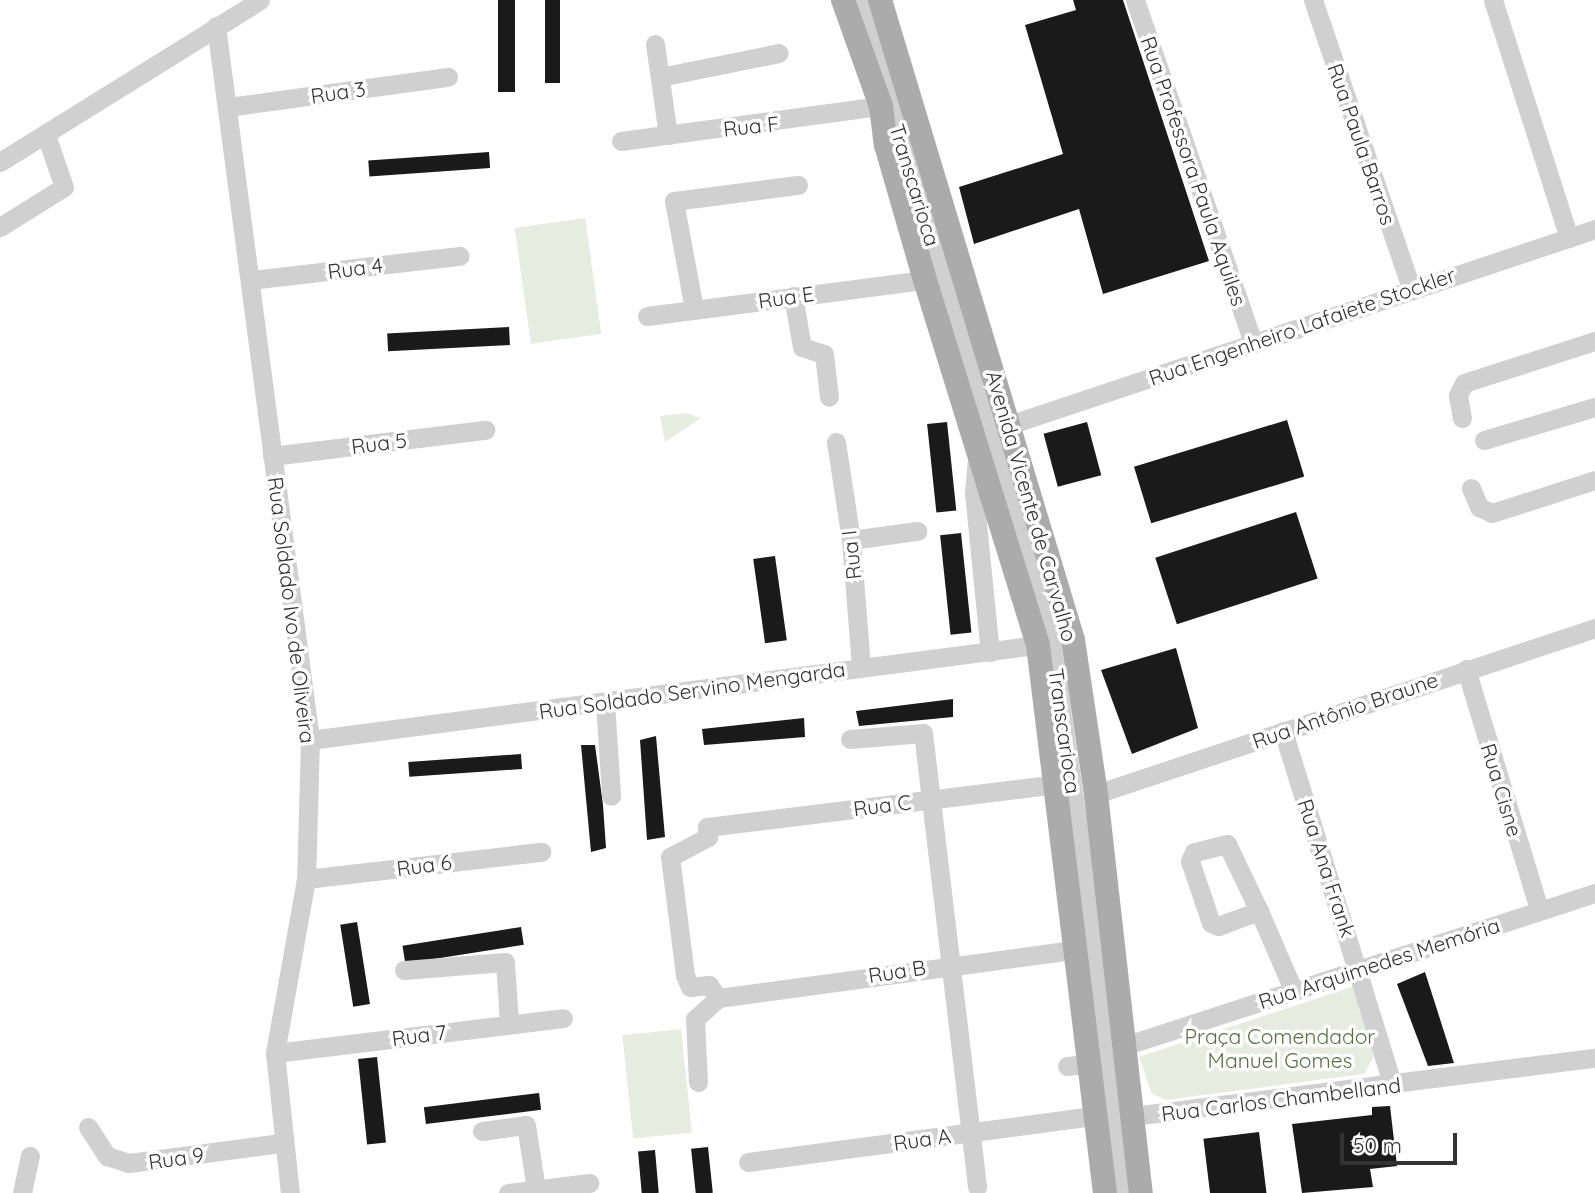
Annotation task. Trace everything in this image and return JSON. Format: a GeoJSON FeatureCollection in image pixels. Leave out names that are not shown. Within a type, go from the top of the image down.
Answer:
{"type":"FeatureCollection","features":[{"type":"Feature","properties":{"kind":"main road","name":"Avenida Vicente de Carvalho"},"geometry":{"type":"LineString","coordinates":[[844,0],[881,106],[886,145],[978,450],[1054,643],[1058,784],[1075,950],[1078,1065],[1095,1116],[1105,1193]]}},
{"type":"Feature","properties":{"kind":"main road","name":"Avenida Vicente de Carvalho"},"geometry":{"type":"LineString","coordinates":[[880,0],[1009,425],[1054,643],[1096,794],[1141,1193]]}},
{"type":"Feature","properties":{"kind":"street"},"geometry":{"type":"LineString","coordinates":[[0,162],[46,135],[79,109],[260,0]]}},
{"type":"Feature","properties":{"kind":"street","name":"Transcarioca"},"geometry":{"type":"LineString","coordinates":[[861,0],[1054,643],[1083,858],[1121,1193]]}},
{"type":"Feature","properties":{"kind":"street","name":"Rua Professora Paula Aquiles"},"geometry":{"type":"LineString","coordinates":[[1135,0],[1253,342]]}},
{"type":"Feature","properties":{"kind":"street","name":"Rua Paula Barros"},"geometry":{"type":"LineString","coordinates":[[1313,0],[1411,288]]}},
{"type":"Feature","properties":{"kind":"street"},"geometry":{"type":"LineString","coordinates":[[1493,0],[1569,237]]}},
{"type":"Feature","properties":{"kind":"street","name":"Rua Soldado Ivo de Oliveira"},"geometry":{"type":"LineString","coordinates":[[216,26],[310,740],[306,879],[275,1053],[281,1143],[290,1193]]}},
{"type":"Feature","properties":{"kind":"street"},"geometry":{"type":"LineString","coordinates":[[655,44],[668,135]]}},
{"type":"Feature","properties":{"kind":"street"},"geometry":{"type":"LineString","coordinates":[[660,77],[779,53]]}},
{"type":"Feature","properties":{"kind":"street","name":"Rua 3"},"geometry":{"type":"LineString","coordinates":[[228,107],[448,77]]}},
{"type":"Feature","properties":{"kind":"street","name":"Rua F"},"geometry":{"type":"LineString","coordinates":[[621,141],[881,106]]}},
{"type":"Feature","properties":{"kind":"street"},"geometry":{"type":"LineString","coordinates":[[0,227],[64,187],[46,135]]}},
{"type":"Feature","properties":{"kind":"street"},"geometry":{"type":"LineString","coordinates":[[694,309],[674,201],[798,185]]}},
{"type":"Feature","properties":{"kind":"street","name":"Rua Engenheiro Lafaiete Stockler"},"geometry":{"type":"LineString","coordinates":[[1009,425],[1411,288],[1595,229]]}},
{"type":"Feature","properties":{"kind":"street","name":"Rua 4"},"geometry":{"type":"LineString","coordinates":[[251,280],[460,256]]}},
{"type":"Feature","properties":{"kind":"street","name":"Rua E"},"geometry":{"type":"LineString","coordinates":[[647,316],[925,280]]}},
{"type":"Feature","properties":{"kind":"street"},"geometry":{"type":"LineString","coordinates":[[793,296],[802,347],[824,354],[829,397]]}},
{"type":"Feature","properties":{"kind":"street"},"geometry":{"type":"LineString","coordinates":[[1462,418],[1458,395],[1464,383],[1595,341]]}},
{"type":"Feature","properties":{"kind":"street"},"geometry":{"type":"LineString","coordinates":[[1484,440],[1595,407]]}},
{"type":"Feature","properties":{"kind":"street","name":"Rua 5"},"geometry":{"type":"LineString","coordinates":[[272,456],[485,430]]}},
{"type":"Feature","properties":{"kind":"street","name":"Rua I"},"geometry":{"type":"LineString","coordinates":[[836,442],[851,540],[861,668]]}},
{"type":"Feature","properties":{"kind":"street","name":"Avenida Vicente de Carvalho"},"geometry":{"type":"LineString","coordinates":[[978,450],[974,493],[990,652]]}},
{"type":"Feature","properties":{"kind":"street"},"geometry":{"type":"LineString","coordinates":[[1471,488],[1479,507],[1492,513],[1595,481]]}},
{"type":"Feature","properties":{"kind":"street"},"geometry":{"type":"LineString","coordinates":[[851,540],[917,531]]}},
{"type":"Feature","properties":{"kind":"street","name":"Rua Antônio Braune"},"geometry":{"type":"LineString","coordinates":[[1096,794],[1595,628]]}},
{"type":"Feature","properties":{"kind":"street","name":"Rua Soldado Servino Mengarda"},"geometry":{"type":"LineString","coordinates":[[310,740],[1054,643]]}},
{"type":"Feature","properties":{"kind":"street","name":"Rua Cisne"},"geometry":{"type":"LineString","coordinates":[[1466,669],[1538,910]]}},
{"type":"Feature","properties":{"kind":"street"},"geometry":{"type":"LineString","coordinates":[[605,702],[611,796]]}},
{"type":"Feature","properties":{"kind":"street","name":"Rua Ana Frank"},"geometry":{"type":"LineString","coordinates":[[1283,732],[1360,970],[1394,1086]]}},
{"type":"Feature","properties":{"kind":"street"},"geometry":{"type":"LineString","coordinates":[[850,739],[923,733],[953,963],[968,1133],[977,1187]]}},
{"type":"Feature","properties":{"kind":"street","name":"Rua C"},"geometry":{"type":"LineString","coordinates":[[718,998],[709,985],[690,987],[685,975],[670,857],[708,837],[707,827],[1058,784]]}},
{"type":"Feature","properties":{"kind":"street","name":"Rua 6"},"geometry":{"type":"LineString","coordinates":[[306,879],[541,852]]}},
{"type":"Feature","properties":{"kind":"street","name":"Rua Arquimedes Memória"},"geometry":{"type":"LineString","coordinates":[[1124,1046],[1595,893]]}},
{"type":"Feature","properties":{"kind":"street"},"geometry":{"type":"LineString","coordinates":[[1259,911],[1294,992]]}},
{"type":"Feature","properties":{"kind":"street","name":"Rua B"},"geometry":{"type":"LineString","coordinates":[[718,998],[953,963],[1075,950]]}},
{"type":"Feature","properties":{"kind":"street"},"geometry":{"type":"LineString","coordinates":[[404,970],[505,962],[509,1023]]}},
{"type":"Feature","properties":{"kind":"street"},"geometry":{"type":"LineString","coordinates":[[698,1082],[695,1019],[718,998]]}},
{"type":"Feature","properties":{"kind":"street","name":"Rua 7"},"geometry":{"type":"LineString","coordinates":[[275,1053],[563,1018]]}},
{"type":"Feature","properties":{"kind":"street","name":"Rua Carlos Chambelland"},"geometry":{"type":"LineString","coordinates":[[1133,1116],[1394,1086],[1595,1058]]}},
{"type":"Feature","properties":{"kind":"street","name":"Rua A"},"geometry":{"type":"LineString","coordinates":[[748,1162],[1095,1116]]}},
{"type":"Feature","properties":{"kind":"street"},"geometry":{"type":"LineString","coordinates":[[482,1131],[526,1125],[536,1189]]}},
{"type":"Feature","properties":{"kind":"street","name":"Rua 9"},"geometry":{"type":"LineString","coordinates":[[88,1127],[107,1156],[129,1163],[281,1143]]}},
{"type":"Feature","properties":{"kind":"street"},"geometry":{"type":"LineString","coordinates":[[22,1193],[30,1156]]}},
{"type":"Feature","properties":{"kind":"street"},"geometry":{"type":"LineString","coordinates":[[508,1193],[589,1183]]}},
{"type":"Feature","properties":{"kind":"green space"},"geometry":{"type":"Polygon","coordinates":[[[585,218],[601,334],[531,344],[515,228],[585,218]]]}},
{"type":"Feature","properties":{"kind":"green space"},"geometry":{"type":"Polygon","coordinates":[[[687,413],[701,418],[665,442],[660,416],[687,413]]]}},
{"type":"Feature","properties":{"kind":"green space","name":"Praça Comendador Manuel Gomes"},"geometry":{"type":"Polygon","coordinates":[[[1355,986],[1374,1056],[1364,1074],[1166,1100],[1152,1094],[1139,1057],[1355,986]]]}},
{"type":"Feature","properties":{"kind":"green space"},"geometry":{"type":"Polygon","coordinates":[[[681,1029],[692,1132],[633,1139],[622,1035],[681,1029]]]}},
{"type":"Feature","properties":{"kind":"building"},"geometry":{"type":"Polygon","coordinates":[[[498,0],[515,0],[515,92],[498,92],[498,0]]]}},
{"type":"Feature","properties":{"kind":"building"},"geometry":{"type":"Polygon","coordinates":[[[545,0],[560,0],[560,83],[545,83],[545,0]]]}},
{"type":"Feature","properties":{"kind":"building"},"geometry":{"type":"Polygon","coordinates":[[[1073,0],[1123,0],[1209,261],[1103,294],[1079,209],[974,244],[959,187],[1063,154],[1025,25],[1076,10],[1073,0]]]}},
{"type":"Feature","properties":{"kind":"building"},"geometry":{"type":"Polygon","coordinates":[[[489,152],[490,168],[369,176],[368,160],[489,152]]]}},
{"type":"Feature","properties":{"kind":"building"},"geometry":{"type":"Polygon","coordinates":[[[509,327],[510,345],[388,351],[387,333],[509,327]]]}},
{"type":"Feature","properties":{"kind":"building"},"geometry":{"type":"Polygon","coordinates":[[[1287,420],[1304,476],[1151,523],[1134,467],[1287,420]]]}},
{"type":"Feature","properties":{"kind":"building"},"geometry":{"type":"Polygon","coordinates":[[[947,422],[956,511],[936,513],[927,424],[947,422]]]}},
{"type":"Feature","properties":{"kind":"building"},"geometry":{"type":"Polygon","coordinates":[[[1087,422],[1101,475],[1058,487],[1044,434],[1087,422]]]}},
{"type":"Feature","properties":{"kind":"building"},"geometry":{"type":"Polygon","coordinates":[[[1296,512],[1318,579],[1177,624],[1155,558],[1296,512]]]}},
{"type":"Feature","properties":{"kind":"building"},"geometry":{"type":"Polygon","coordinates":[[[961,533],[971,632],[951,635],[940,535],[961,533]]]}},
{"type":"Feature","properties":{"kind":"building"},"geometry":{"type":"Polygon","coordinates":[[[775,556],[787,640],[765,643],[753,559],[775,556]]]}},
{"type":"Feature","properties":{"kind":"building"},"geometry":{"type":"Polygon","coordinates":[[[1176,648],[1198,728],[1132,754],[1101,670],[1176,648]]]}},
{"type":"Feature","properties":{"kind":"building"},"geometry":{"type":"Polygon","coordinates":[[[953,699],[953,717],[859,726],[856,711],[953,699]]]}},
{"type":"Feature","properties":{"kind":"building"},"geometry":{"type":"Polygon","coordinates":[[[804,718],[805,737],[704,745],[702,729],[804,718]]]}},
{"type":"Feature","properties":{"kind":"building"},"geometry":{"type":"Polygon","coordinates":[[[656,736],[665,837],[647,840],[640,740],[656,736]]]}},
{"type":"Feature","properties":{"kind":"building"},"geometry":{"type":"Polygon","coordinates":[[[581,745],[595,745],[603,805],[606,848],[591,852],[581,745]]]}},
{"type":"Feature","properties":{"kind":"building"},"geometry":{"type":"Polygon","coordinates":[[[521,754],[522,769],[409,777],[408,762],[521,754]]]}},
{"type":"Feature","properties":{"kind":"building"},"geometry":{"type":"Polygon","coordinates":[[[357,922],[370,1004],[353,1007],[340,925],[357,922]]]}},
{"type":"Feature","properties":{"kind":"building"},"geometry":{"type":"Polygon","coordinates":[[[521,927],[524,945],[405,964],[402,946],[521,927]]]}},
{"type":"Feature","properties":{"kind":"building"},"geometry":{"type":"Polygon","coordinates":[[[1425,972],[1454,1063],[1428,1066],[1397,984],[1425,972]]]}},
{"type":"Feature","properties":{"kind":"building"},"geometry":{"type":"Polygon","coordinates":[[[377,1057],[386,1143],[367,1145],[358,1059],[377,1057]]]}},
{"type":"Feature","properties":{"kind":"building"},"geometry":{"type":"Polygon","coordinates":[[[539,1093],[541,1110],[426,1124],[424,1107],[539,1093]]]}},
{"type":"Feature","properties":{"kind":"building"},"geometry":{"type":"Polygon","coordinates":[[[1390,1106],[1397,1166],[1370,1169],[1373,1187],[1302,1193],[1292,1124],[1372,1115],[1372,1107],[1390,1106]]]}},
{"type":"Feature","properties":{"kind":"building"},"geometry":{"type":"Polygon","coordinates":[[[1259,1132],[1266,1193],[1210,1193],[1203,1139],[1259,1132]]]}},
{"type":"Feature","properties":{"kind":"building"},"geometry":{"type":"Polygon","coordinates":[[[708,1147],[713,1193],[696,1193],[691,1149],[708,1147]]]}},
{"type":"Feature","properties":{"kind":"building"},"geometry":{"type":"Polygon","coordinates":[[[655,1150],[659,1193],[642,1193],[638,1151],[655,1150]]]}}]}
